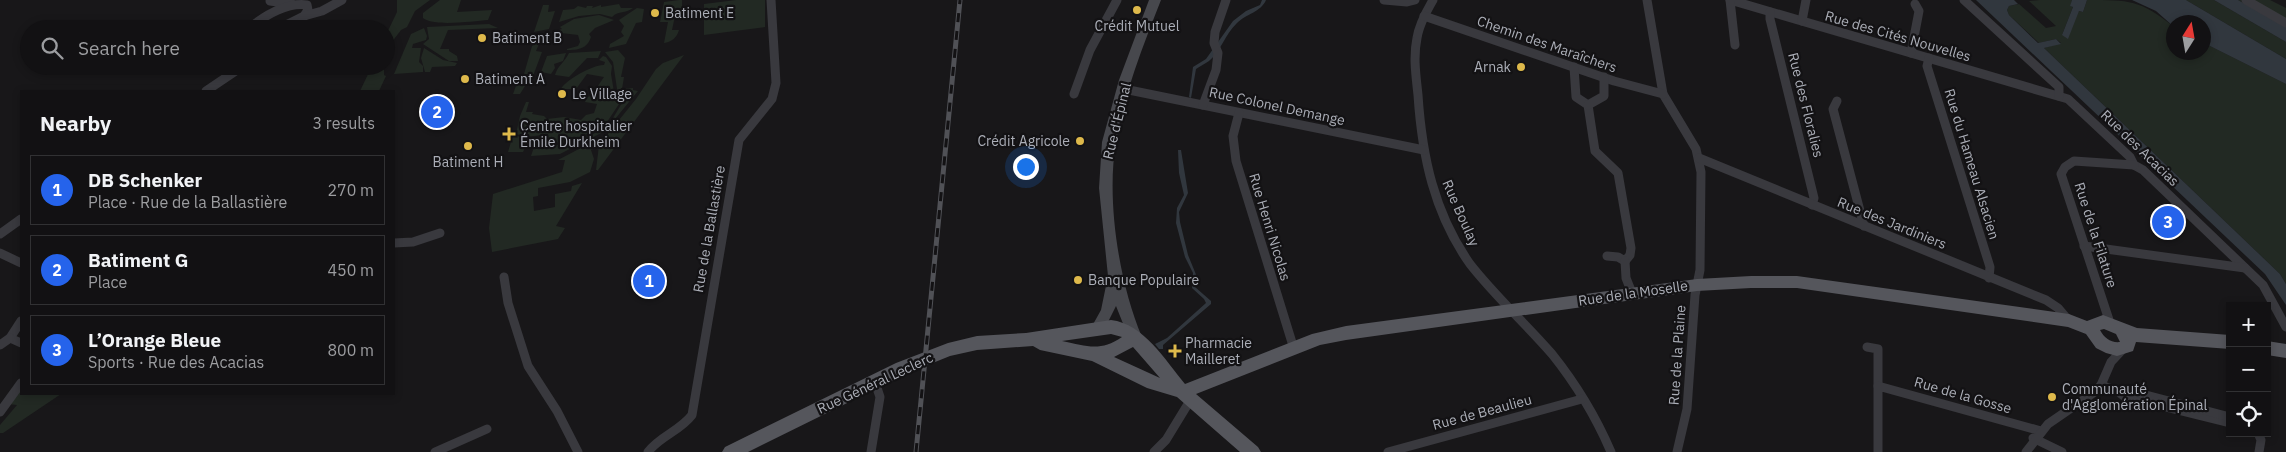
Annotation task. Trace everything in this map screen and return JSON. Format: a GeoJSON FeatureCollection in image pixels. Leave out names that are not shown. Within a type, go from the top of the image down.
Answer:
{"type":"FeatureCollection","features":[{"type":"Feature","properties":{"kind":"main road","name":"Rue d'Épinal"},"geometry":{"type":"LineString","coordinates":[[1155,0],[1112,130],[1106,171],[1110,240],[1114,277],[1127,320],[1135,338],[1186,396]]}},
{"type":"Feature","properties":{"kind":"main road","name":"Rue d'Épinal"},"geometry":{"type":"LineString","coordinates":[[1098,328],[1108,311],[1114,277]]}},
{"type":"Feature","properties":{"kind":"main road","name":"Rue de la Moselle"},"geometry":{"type":"LineString","coordinates":[[1186,396],[1318,339],[1346,333],[1697,285],[1742,282],[1797,282],[2069,322],[2095,336],[2112,349],[2121,337]]}},
{"type":"Feature","properties":{"kind":"main road","name":"Rue de la Moselle"},"geometry":{"type":"LineString","coordinates":[[2095,336],[2097,323],[2121,337],[2158,339],[2201,338],[2226,341]]}},
{"type":"Feature","properties":{"kind":"main road","name":"Rue Général Leclerc"},"geometry":{"type":"LineString","coordinates":[[731,452],[902,368],[963,346],[995,341],[1026,340],[1085,332],[1098,328],[1121,328],[1135,338]]}},
{"type":"Feature","properties":{"kind":"main road"},"geometry":{"type":"LineString","coordinates":[[1098,328],[1095,355],[1117,349],[1135,338]]}},
{"type":"Feature","properties":{"kind":"main road","name":"Rue Général Leclerc"},"geometry":{"type":"LineString","coordinates":[[1026,340],[1095,355],[1153,383],[1186,396]]}},
{"type":"Feature","properties":{"kind":"main road"},"geometry":{"type":"LineString","coordinates":[[2271,349],[2286,351]]}},
{"type":"Feature","properties":{"kind":"main road"},"geometry":{"type":"LineString","coordinates":[[1186,396],[1252,452]]}},
{"type":"Feature","properties":{"kind":"street"},"geometry":{"type":"LineString","coordinates":[[266,17],[270,0],[295,4],[333,5]]}},
{"type":"Feature","properties":{"kind":"street"},"geometry":{"type":"LineString","coordinates":[[296,20],[342,0]]}},
{"type":"Feature","properties":{"kind":"street","name":"Rue de la Ballastière"},"geometry":{"type":"LineString","coordinates":[[648,452],[651,446],[664,436],[687,424],[692,415],[739,140],[772,98],[776,83],[771,0]]}},
{"type":"Feature","properties":{"kind":"street"},"geometry":{"type":"LineString","coordinates":[[1074,94],[1090,50],[1117,0]]}},
{"type":"Feature","properties":{"kind":"street"},"geometry":{"type":"LineString","coordinates":[[1203,105],[1216,70],[1218,53],[1214,43],[1215,32],[1226,0]]}},
{"type":"Feature","properties":{"kind":"street"},"geometry":{"type":"LineString","coordinates":[[1384,0],[1407,2],[1416,0],[1431,3]]}},
{"type":"Feature","properties":{"kind":"street","name":"Rue de la Plaine"},"geometry":{"type":"LineString","coordinates":[[1647,0],[1663,94],[1700,158],[1702,216],[1700,270],[1697,285],[1687,409],[1677,452]]}},
{"type":"Feature","properties":{"kind":"street"},"geometry":{"type":"LineString","coordinates":[[1730,0],[1735,45]]}},
{"type":"Feature","properties":{"kind":"street","name":"Rue des Cités Nouvelles"},"geometry":{"type":"LineString","coordinates":[[1730,0],[2059,96]]}},
{"type":"Feature","properties":{"kind":"street"},"geometry":{"type":"LineString","coordinates":[[1802,21],[1806,0]]}},
{"type":"Feature","properties":{"kind":"street","name":"Rue des Acacias"},"geometry":{"type":"LineString","coordinates":[[1964,0],[2059,86],[2059,96],[2068,99],[2076,106],[2130,157],[2134,165],[2143,170],[2254,275],[2267,290],[2286,327]]}},
{"type":"Feature","properties":{"kind":"street"},"geometry":{"type":"LineString","coordinates":[[2246,0],[2286,23]]}},
{"type":"Feature","properties":{"kind":"street","name":"Rue Boulay"},"geometry":{"type":"LineString","coordinates":[[1431,3],[1424,16],[1416,42],[1420,126],[1437,201],[1457,245],[1472,268],[1565,371],[1611,452]]}},
{"type":"Feature","properties":{"kind":"street"},"geometry":{"type":"LineString","coordinates":[[262,20],[295,4]]}},
{"type":"Feature","properties":{"kind":"street"},"geometry":{"type":"LineString","coordinates":[[302,20],[308,7],[305,4]]}},
{"type":"Feature","properties":{"kind":"street"},"geometry":{"type":"LineString","coordinates":[[1911,53],[1919,11],[1915,4]]}},
{"type":"Feature","properties":{"kind":"street","name":"Rue des Floralies"},"geometry":{"type":"LineString","coordinates":[[1770,12],[1770,19],[1814,198],[1812,205]]}},
{"type":"Feature","properties":{"kind":"street","name":"Chemin des Maraîchers"},"geometry":{"type":"LineString","coordinates":[[1424,16],[1604,77],[1663,94]]}},
{"type":"Feature","properties":{"kind":"street","name":"Rue du Hameau Alsacien"},"geometry":{"type":"LineString","coordinates":[[1929,58],[1927,66],[1990,267],[1989,278]]}},
{"type":"Feature","properties":{"kind":"street"},"geometry":{"type":"LineString","coordinates":[[1574,67],[1576,97],[1588,105],[1595,150],[1618,173],[1631,248],[1630,255],[1626,261],[1626,278],[1632,294]]}},
{"type":"Feature","properties":{"kind":"street"},"geometry":{"type":"LineString","coordinates":[[208,90],[230,75]]}},
{"type":"Feature","properties":{"kind":"street"},"geometry":{"type":"LineString","coordinates":[[1588,105],[1604,96],[1604,77]]}},
{"type":"Feature","properties":{"kind":"street","name":"Rue Colonel Demange"},"geometry":{"type":"LineString","coordinates":[[1124,89],[1424,150]]}},
{"type":"Feature","properties":{"kind":"street"},"geometry":{"type":"LineString","coordinates":[[1837,101],[1833,109],[1864,226]]}},
{"type":"Feature","properties":{"kind":"street","name":"Rue Henri Nicolas"},"geometry":{"type":"LineString","coordinates":[[1239,113],[1233,136],[1236,160],[1294,349]]}},
{"type":"Feature","properties":{"kind":"street","name":"Rue des Jardiniers"},"geometry":{"type":"LineString","coordinates":[[1700,158],[2046,300],[2058,308],[2069,322]]}},
{"type":"Feature","properties":{"kind":"street","name":"Rue de la Filature"},"geometry":{"type":"LineString","coordinates":[[2121,337],[2084,246],[2062,174],[2065,167],[2074,161],[2082,160],[2134,165]]}},
{"type":"Feature","properties":{"kind":"street"},"geometry":{"type":"LineString","coordinates":[[0,234],[20,220]]}},
{"type":"Feature","properties":{"kind":"street"},"geometry":{"type":"LineString","coordinates":[[395,243],[413,242],[440,233]]}},
{"type":"Feature","properties":{"kind":"street"},"geometry":{"type":"LineString","coordinates":[[2084,246],[2245,268]]}},
{"type":"Feature","properties":{"kind":"street"},"geometry":{"type":"LineString","coordinates":[[0,253],[20,263]]}},
{"type":"Feature","properties":{"kind":"street"},"geometry":{"type":"LineString","coordinates":[[1607,256],[1618,257],[1626,261]]}},
{"type":"Feature","properties":{"kind":"street"},"geometry":{"type":"LineString","coordinates":[[504,277],[508,302],[528,366],[557,410],[578,452]]}},
{"type":"Feature","properties":{"kind":"street"},"geometry":{"type":"LineString","coordinates":[[0,345],[10,338],[20,323]]}},
{"type":"Feature","properties":{"kind":"street"},"geometry":{"type":"LineString","coordinates":[[2095,336],[2111,362]]}},
{"type":"Feature","properties":{"kind":"street"},"geometry":{"type":"LineString","coordinates":[[2026,452],[2037,435],[2065,411],[2096,392],[2101,385],[2121,337]]}},
{"type":"Feature","properties":{"kind":"street"},"geometry":{"type":"LineString","coordinates":[[10,338],[20,343]]}},
{"type":"Feature","properties":{"kind":"street"},"geometry":{"type":"LineString","coordinates":[[1867,347],[1878,349],[1878,452]]}},
{"type":"Feature","properties":{"kind":"street"},"geometry":{"type":"LineString","coordinates":[[871,452],[880,397],[875,382]]}},
{"type":"Feature","properties":{"kind":"street"},"geometry":{"type":"LineString","coordinates":[[2,408],[20,384]]}},
{"type":"Feature","properties":{"kind":"street"},"geometry":{"type":"LineString","coordinates":[[2101,385],[2117,391],[2125,397],[2226,422]]}},
{"type":"Feature","properties":{"kind":"street","name":"Rue de la Gosse"},"geometry":{"type":"LineString","coordinates":[[1878,386],[2037,435],[2062,452]]}},
{"type":"Feature","properties":{"kind":"street"},"geometry":{"type":"LineString","coordinates":[[2117,391],[2123,389],[2226,415]]}},
{"type":"Feature","properties":{"kind":"street"},"geometry":{"type":"LineString","coordinates":[[1154,452],[1166,440],[1186,396]]}},
{"type":"Feature","properties":{"kind":"street","name":"Rue de Beaulieu"},"geometry":{"type":"LineString","coordinates":[[1388,452],[1582,399]]}},
{"type":"Feature","properties":{"kind":"street"},"geometry":{"type":"LineString","coordinates":[[435,452],[487,429]]}},
{"type":"Feature","properties":{"kind":"street"},"geometry":{"type":"LineString","coordinates":[[2259,452],[2260,437]]}},
{"type":"Feature","properties":{"kind":"shaded area"},"geometry":{"type":"Polygon","coordinates":[[[397,0],[430,0],[415,11],[407,27],[401,30],[395,38],[395,20],[393,20],[397,12],[397,0]]]}},
{"type":"Feature","properties":{"kind":"shaded area"},"geometry":{"type":"Polygon","coordinates":[[[440,0],[461,0],[457,12],[492,10],[488,20],[445,23],[428,21],[423,18],[423,13],[440,0]]]}},
{"type":"Feature","properties":{"kind":"shaded area"},"geometry":{"type":"Polygon","coordinates":[[[682,0],[682,12],[680,15],[675,16],[672,30],[679,30],[678,33],[669,42],[664,43],[668,22],[660,22],[664,2],[682,0]]]}},
{"type":"Feature","properties":{"kind":"shaded area"},"geometry":{"type":"Polygon","coordinates":[[[736,0],[765,0],[765,27],[704,35],[704,4],[736,0]]]}},
{"type":"Feature","properties":{"kind":"shaded area"},"geometry":{"type":"Polygon","coordinates":[[[1262,0],[1266,0],[1264,4],[1237,23],[1213,57],[1196,69],[1191,98],[1189,97],[1193,67],[1206,59],[1233,21],[1246,11],[1260,5],[1262,0]]]}},
{"type":"Feature","properties":{"kind":"shaded area"},"geometry":{"type":"Polygon","coordinates":[[[1976,0],[2014,0],[2018,4],[2009,6],[2007,10],[2009,15],[2038,43],[2056,39],[2061,44],[2044,48],[2280,274],[2286,284],[2286,305],[2265,274],[1976,0]]]}},
{"type":"Feature","properties":{"kind":"shaded area"},"geometry":{"type":"Polygon","coordinates":[[[2072,0],[2071,6],[2073,7],[2062,35],[2079,11],[2083,12],[2087,0],[2114,0],[2134,3],[2143,6],[2166,20],[2166,60],[2211,60],[2211,46],[2286,84],[2286,284],[2280,274],[2044,48],[2061,43],[2056,39],[2039,43],[2009,15],[2007,10],[2009,6],[2019,4],[2046,28],[2056,26],[2029,1],[2072,0]]]}},
{"type":"Feature","properties":{"kind":"shaded area"},"geometry":{"type":"Polygon","coordinates":[[[2072,0],[2087,0],[2083,12],[2079,11],[2068,39],[2062,35],[2073,7],[2070,6],[2072,0]]]}},
{"type":"Feature","properties":{"kind":"shaded area"},"geometry":{"type":"Polygon","coordinates":[[[2132,0],[2186,0],[2286,59],[2286,84],[2211,46],[2211,15],[2166,15],[2166,20],[2156,11],[2132,0]]]}},
{"type":"Feature","properties":{"kind":"shaded area"},"geometry":{"type":"Polygon","coordinates":[[[2186,0],[2214,0],[2286,42],[2286,59],[2186,0]]]}},
{"type":"Feature","properties":{"kind":"shaded area"},"geometry":{"type":"Polygon","coordinates":[[[2214,0],[2238,0],[2286,27],[2286,42],[2214,0]]]}},
{"type":"Feature","properties":{"kind":"shaded area"},"geometry":{"type":"Polygon","coordinates":[[[2238,0],[2270,0],[2286,8],[2286,27],[2238,0]]]}},
{"type":"Feature","properties":{"kind":"shaded area"},"geometry":{"type":"Polygon","coordinates":[[[619,4],[621,8],[633,8],[617,13],[612,17],[600,14],[579,16],[559,22],[563,10],[574,9],[578,6],[586,8],[587,6],[593,6],[592,8],[601,5],[601,7],[619,4]]]}},
{"type":"Feature","properties":{"kind":"shaded area"},"geometry":{"type":"Polygon","coordinates":[[[543,5],[549,5],[548,12],[555,11],[549,29],[534,32],[543,5]]]}},
{"type":"Feature","properties":{"kind":"shaded area"},"geometry":{"type":"Polygon","coordinates":[[[637,8],[644,9],[642,22],[636,23],[626,44],[609,48],[610,44],[624,36],[621,32],[624,26],[619,20],[637,8]]]}},
{"type":"Feature","properties":{"kind":"shaded area"},"geometry":{"type":"Polygon","coordinates":[[[599,15],[614,20],[595,28],[589,34],[591,37],[589,41],[582,48],[567,50],[578,46],[580,42],[578,35],[553,32],[562,29],[560,27],[574,19],[599,15]]]}},
{"type":"Feature","properties":{"kind":"shaded area"},"geometry":{"type":"Polygon","coordinates":[[[489,24],[498,28],[448,30],[440,49],[449,49],[449,51],[457,56],[458,61],[449,61],[423,44],[429,39],[427,27],[489,24]]]}},
{"type":"Feature","properties":{"kind":"shaded area"},"geometry":{"type":"Polygon","coordinates":[[[424,28],[427,36],[426,40],[413,44],[412,48],[421,48],[419,62],[423,66],[423,72],[395,74],[395,72],[411,34],[424,28]]]}},
{"type":"Feature","properties":{"kind":"shaded area"},"geometry":{"type":"Polygon","coordinates":[[[536,43],[539,44],[536,51],[542,52],[530,84],[525,86],[520,94],[513,94],[517,83],[527,82],[530,74],[524,74],[532,46],[536,43]]]}},
{"type":"Feature","properties":{"kind":"shaded area"},"geometry":{"type":"Polygon","coordinates":[[[424,48],[443,60],[457,63],[455,66],[432,67],[430,72],[425,72],[421,58],[424,48]]]}},
{"type":"Feature","properties":{"kind":"shaded area"},"geometry":{"type":"Polygon","coordinates":[[[618,50],[625,58],[621,77],[624,77],[622,89],[633,88],[633,90],[638,91],[615,119],[613,118],[625,98],[617,89],[613,62],[605,52],[618,50]]]}},
{"type":"Feature","properties":{"kind":"shaded area"},"geometry":{"type":"Polygon","coordinates":[[[601,51],[598,58],[587,58],[569,77],[555,75],[569,53],[601,51]]]}},
{"type":"Feature","properties":{"kind":"shaded area"},"geometry":{"type":"Polygon","coordinates":[[[566,53],[563,61],[554,64],[555,68],[551,74],[541,72],[547,56],[566,53]]]}},
{"type":"Feature","properties":{"kind":"shaded area"},"geometry":{"type":"Polygon","coordinates":[[[684,55],[598,170],[596,170],[599,145],[636,99],[656,69],[663,63],[684,55]]]}},
{"type":"Feature","properties":{"kind":"shaded area"},"geometry":{"type":"Polygon","coordinates":[[[603,56],[606,57],[612,66],[611,74],[614,92],[623,98],[603,128],[563,143],[552,142],[542,135],[527,137],[516,134],[520,116],[526,102],[529,102],[526,112],[533,112],[532,114],[544,116],[547,119],[564,117],[581,120],[586,115],[594,113],[597,104],[585,102],[604,77],[587,74],[576,89],[561,89],[580,74],[593,67],[604,65],[605,62],[599,60],[603,56]]]}},
{"type":"Feature","properties":{"kind":"shaded area"},"geometry":{"type":"Polygon","coordinates":[[[368,75],[386,76],[379,90],[360,90],[368,75]]]}},
{"type":"Feature","properties":{"kind":"shaded area"},"geometry":{"type":"Polygon","coordinates":[[[610,125],[603,132],[560,154],[531,156],[534,147],[525,148],[523,152],[508,152],[513,135],[525,138],[542,137],[553,144],[562,145],[584,138],[610,125]]]}},
{"type":"Feature","properties":{"kind":"shaded area"},"geometry":{"type":"Polygon","coordinates":[[[597,141],[591,150],[594,159],[590,172],[570,182],[538,188],[538,196],[533,197],[534,211],[555,207],[555,194],[571,191],[572,186],[582,183],[556,226],[565,228],[558,239],[492,252],[489,228],[493,194],[562,172],[565,160],[558,160],[597,141]]]}},
{"type":"Feature","properties":{"kind":"shaded area"},"geometry":{"type":"Polygon","coordinates":[[[1178,150],[1181,150],[1188,193],[1179,212],[1180,222],[1188,255],[1197,277],[1195,287],[1211,301],[1211,304],[1163,345],[1163,349],[1159,349],[1155,344],[1167,338],[1206,303],[1192,288],[1193,273],[1185,257],[1176,223],[1177,208],[1184,195],[1179,173],[1178,150]]]}},
{"type":"Feature","properties":{"kind":"shaded area"},"geometry":{"type":"Polygon","coordinates":[[[20,387],[20,395],[60,395],[3,433],[0,433],[0,425],[17,405],[8,404],[20,387]]]}},
{"type":"Feature","properties":{"kind":"railway"},"geometry":{"type":"LineString","coordinates":[[916,452],[960,0]]}},
{"type":"Feature","properties":{"kind":"place","name":"Crédit Mutuel"},"geometry":{"type":"Point","coordinates":[1137,10]}},
{"type":"Feature","properties":{"kind":"place","name":"Batiment E"},"geometry":{"type":"Point","coordinates":[655,13]}},
{"type":"Feature","properties":{"kind":"place","name":"Batiment B"},"geometry":{"type":"Point","coordinates":[482,38]}},
{"type":"Feature","properties":{"kind":"place","name":"Arnak"},"geometry":{"type":"Point","coordinates":[1521,67]}},
{"type":"Feature","properties":{"kind":"place","name":"Batiment A"},"geometry":{"type":"Point","coordinates":[465,79]}},
{"type":"Feature","properties":{"kind":"place","name":"Le Village"},"geometry":{"type":"Point","coordinates":[562,94]}},
{"type":"Feature","properties":{"kind":"place","name":"Batiment G"},"geometry":{"type":"Point","coordinates":[437,112]}},
{"type":"Feature","properties":{"kind":"place","name":"Centre hospitalier Émile Durkheim"},"geometry":{"type":"Point","coordinates":[509,134]}},
{"type":"Feature","properties":{"kind":"place","name":"Crédit Agricole"},"geometry":{"type":"Point","coordinates":[1080,141]}},
{"type":"Feature","properties":{"kind":"place","name":"Batiment H"},"geometry":{"type":"Point","coordinates":[468,146]}},
{"type":"Feature","properties":{"kind":"place","name":"L’Orange Bleue"},"geometry":{"type":"Point","coordinates":[2168,222]}},
{"type":"Feature","properties":{"kind":"place","name":"Banque Populaire"},"geometry":{"type":"Point","coordinates":[1078,280]}},
{"type":"Feature","properties":{"kind":"place","name":"DB Schenker"},"geometry":{"type":"Point","coordinates":[649,281]}},
{"type":"Feature","properties":{"kind":"place","name":"Pharmacie Mailleret"},"geometry":{"type":"Point","coordinates":[1175,351]}},
{"type":"Feature","properties":{"kind":"place","name":"Communauté d'Agglomération Épinal"},"geometry":{"type":"Point","coordinates":[2052,397]}}]}
